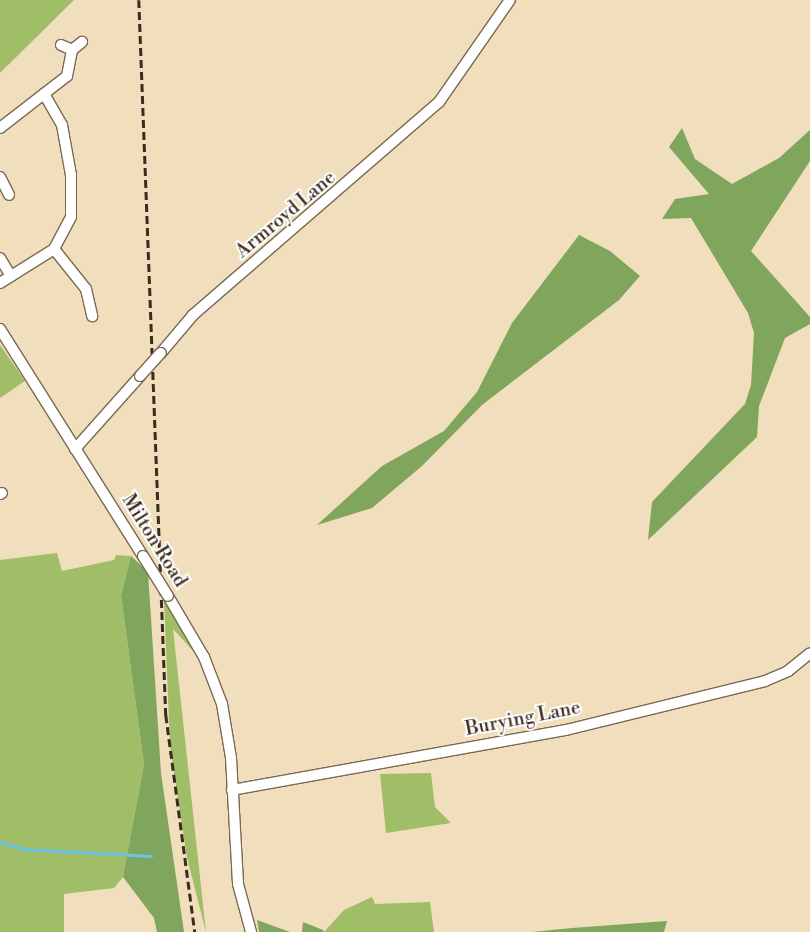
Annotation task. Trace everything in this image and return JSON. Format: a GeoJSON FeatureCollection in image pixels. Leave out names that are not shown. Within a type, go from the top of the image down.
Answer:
{"type":"FeatureCollection","features":[{"type":"Feature","properties":{"kind":"street","name":"Armroyd Lane"},"geometry":{"type":"LineString","coordinates":[[75,449],[193,315],[439,102],[510,0]]}},
{"type":"Feature","properties":{"kind":"street"},"geometry":{"type":"LineString","coordinates":[[0,128],[67,76],[72,50],[82,42]]}},
{"type":"Feature","properties":{"kind":"street"},"geometry":{"type":"LineString","coordinates":[[61,45],[72,50]]}},
{"type":"Feature","properties":{"kind":"street"},"geometry":{"type":"LineString","coordinates":[[0,283],[54,248],[71,217],[71,175],[62,125],[44,94]]}},
{"type":"Feature","properties":{"kind":"street"},"geometry":{"type":"LineString","coordinates":[[0,178],[9,195]]}},
{"type":"Feature","properties":{"kind":"street"},"geometry":{"type":"LineString","coordinates":[[54,248],[86,289],[92,316]]}},
{"type":"Feature","properties":{"kind":"street"},"geometry":{"type":"LineString","coordinates":[[0,258],[11,276]]}},
{"type":"Feature","properties":{"kind":"street","name":"Milton Road"},"geometry":{"type":"LineString","coordinates":[[1,332],[168,596],[204,657],[222,704],[232,790],[238,884],[251,932]]}},
{"type":"Feature","properties":{"kind":"street","name":"Burying Lane"},"geometry":{"type":"LineString","coordinates":[[232,790],[576,727],[765,681],[788,671],[810,653]]}},
{"type":"Feature","properties":{"kind":"green space"},"geometry":{"type":"Polygon","coordinates":[[[0,0],[74,0],[0,73],[0,0]]]}},
{"type":"Feature","properties":{"kind":"green space"},"geometry":{"type":"Polygon","coordinates":[[[682,128],[695,159],[732,184],[779,158],[810,130],[810,161],[751,251],[810,317],[810,324],[785,338],[759,406],[757,437],[648,540],[652,502],[745,404],[751,385],[754,333],[748,313],[691,218],[662,219],[675,199],[709,194],[669,147],[682,128]]]}},
{"type":"Feature","properties":{"kind":"green space"},"geometry":{"type":"Polygon","coordinates":[[[579,235],[610,251],[640,276],[619,300],[482,405],[422,466],[372,508],[317,525],[382,466],[444,431],[477,392],[512,323],[579,235]]]}},
{"type":"Feature","properties":{"kind":"green space"},"geometry":{"type":"Polygon","coordinates":[[[0,345],[25,381],[0,398],[0,345]]]}},
{"type":"Feature","properties":{"kind":"green space"},"geometry":{"type":"Polygon","coordinates":[[[57,553],[62,571],[114,560],[116,555],[131,556],[121,596],[144,764],[123,877],[114,888],[64,894],[64,932],[0,932],[0,560],[57,553]]]}},
{"type":"Feature","properties":{"kind":"green space"},"geometry":{"type":"Polygon","coordinates":[[[131,556],[148,572],[161,773],[184,932],[157,932],[154,918],[123,877],[144,764],[121,596],[131,556]]]}},
{"type":"Feature","properties":{"kind":"green space"},"geometry":{"type":"Polygon","coordinates":[[[164,599],[194,652],[173,629],[206,932],[187,858],[170,746],[164,599]]]}},
{"type":"Feature","properties":{"kind":"green space"},"geometry":{"type":"Polygon","coordinates":[[[431,773],[435,807],[451,823],[386,833],[380,774],[431,773]]]}},
{"type":"Feature","properties":{"kind":"green space"},"geometry":{"type":"Polygon","coordinates":[[[372,897],[375,904],[430,902],[434,932],[324,932],[344,910],[372,897]]]}},
{"type":"Feature","properties":{"kind":"green space"},"geometry":{"type":"Polygon","coordinates":[[[257,920],[290,932],[259,932],[257,920]]]}},
{"type":"Feature","properties":{"kind":"green space"},"geometry":{"type":"Polygon","coordinates":[[[667,921],[664,932],[532,932],[572,928],[667,921]]]}},
{"type":"Feature","properties":{"kind":"green space"},"geometry":{"type":"Polygon","coordinates":[[[303,922],[323,930],[324,932],[302,932],[303,922]]]}},
{"type":"Feature","properties":{"kind":"waterway"},"geometry":{"type":"LineString","coordinates":[[0,842],[24,849],[151,856]]}},
{"type":"Feature","properties":{"kind":"railway"},"geometry":{"type":"LineString","coordinates":[[139,0],[166,715],[195,932]]}}]}
